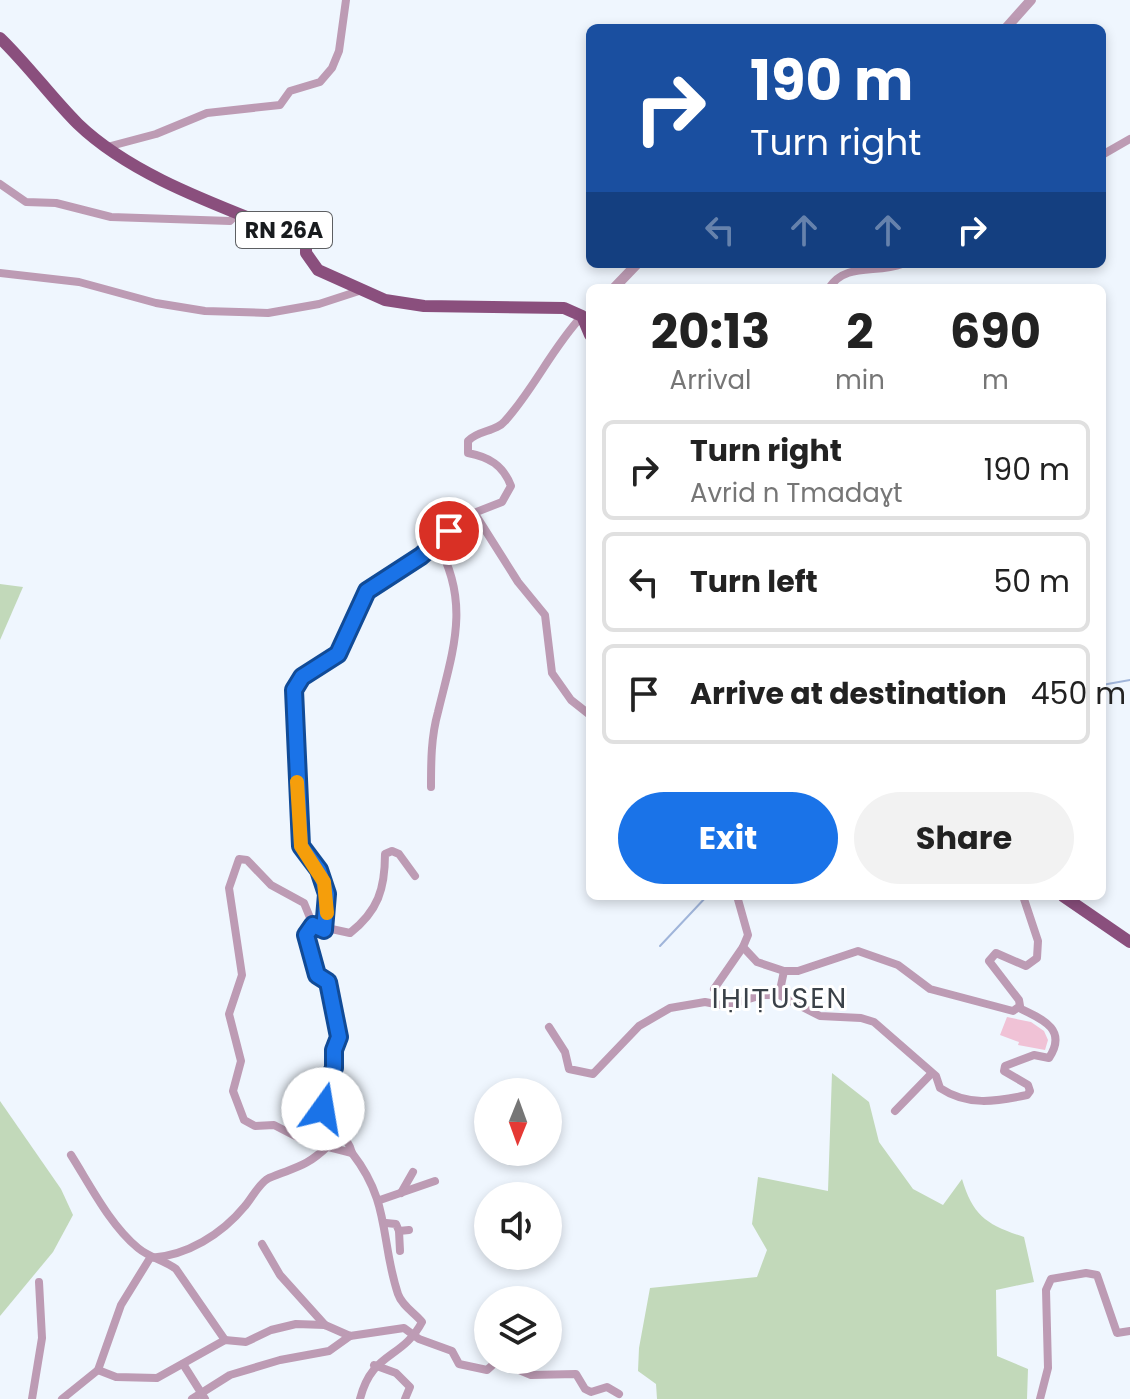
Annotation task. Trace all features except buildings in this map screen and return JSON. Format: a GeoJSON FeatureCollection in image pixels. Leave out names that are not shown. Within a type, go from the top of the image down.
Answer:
{"type":"FeatureCollection","features":[{"type":"Feature","properties":{"kind":"main road","name":"RN 26A"},"geometry":{"type":"LineString","coordinates":[[0,38],[80,126],[107,147],[182,193],[293,231],[306,244],[306,253],[318,270],[385,300],[424,306],[564,308],[586,312]]}},
{"type":"Feature","properties":{"kind":"main road"},"geometry":{"type":"LineString","coordinates":[[1069,900],[1130,942]]}},
{"type":"Feature","properties":{"kind":"street"},"geometry":{"type":"LineString","coordinates":[[107,147],[156,134],[207,113],[280,105],[290,91],[320,82],[336,62],[346,0]]}},
{"type":"Feature","properties":{"kind":"street"},"geometry":{"type":"LineString","coordinates":[[1010,24],[1031,0]]}},
{"type":"Feature","properties":{"kind":"street"},"geometry":{"type":"LineString","coordinates":[[1106,153],[1130,139]]}},
{"type":"Feature","properties":{"kind":"street"},"geometry":{"type":"LineString","coordinates":[[0,184],[26,202],[56,203],[126,219],[230,221],[237,214]]}},
{"type":"Feature","properties":{"kind":"street"},"geometry":{"type":"LineString","coordinates":[[618,284],[633,268]]}},
{"type":"Feature","properties":{"kind":"street"},"geometry":{"type":"LineString","coordinates":[[832,284],[835,279],[856,269],[892,268]]}},
{"type":"Feature","properties":{"kind":"street"},"geometry":{"type":"LineString","coordinates":[[0,273],[79,282],[156,303],[205,311],[268,313],[319,304],[363,290]]}},
{"type":"Feature","properties":{"kind":"street"},"geometry":{"type":"LineString","coordinates":[[324,930],[327,894],[319,870],[301,846],[296,683],[338,654],[367,591],[437,543],[461,518],[502,502],[511,486],[496,463],[468,453],[465,449],[468,441],[479,432],[504,424],[562,337],[586,312]]}},
{"type":"Feature","properties":{"kind":"street"},"geometry":{"type":"LineString","coordinates":[[475,514],[518,582],[545,615],[552,673],[571,700],[586,712]]}},
{"type":"Feature","properties":{"kind":"street"},"geometry":{"type":"LineString","coordinates":[[431,787],[437,714],[457,641],[452,570],[437,543]]}},
{"type":"Feature","properties":{"kind":"street"},"geometry":{"type":"LineString","coordinates":[[352,1153],[305,1141],[274,1125],[255,1126],[244,1120],[233,1091],[241,1061],[229,1014],[242,975],[230,905],[234,865],[239,859],[247,860],[271,885],[304,903],[313,925],[324,930],[350,933],[369,918],[383,893],[385,854],[392,851],[399,854],[415,876]]}},
{"type":"Feature","properties":{"kind":"street"},"geometry":{"type":"LineString","coordinates":[[714,989],[748,935],[738,900]]}},
{"type":"Feature","properties":{"kind":"street"},"geometry":{"type":"LineString","coordinates":[[1019,1008],[1019,1000],[989,961],[996,953],[1026,966],[1037,958],[1038,941],[1024,900]]}},
{"type":"Feature","properties":{"kind":"street"},"geometry":{"type":"LineString","coordinates":[[313,925],[306,935],[310,956],[317,975],[328,982],[339,1037],[334,1050],[334,1068],[320,1097],[322,1112],[352,1153],[380,1200],[386,1223],[388,1259],[399,1296],[422,1322],[415,1335],[374,1365],[368,1373],[360,1399]]}},
{"type":"Feature","properties":{"kind":"street"},"geometry":{"type":"LineString","coordinates":[[549,1027],[565,1052],[569,1069],[593,1074],[639,1026],[670,1008],[691,1003],[741,1004],[762,995],[779,995],[820,1016],[861,1018],[874,1022],[936,1076],[940,1088],[963,1101],[1027,1095],[1030,1091],[1028,1085],[1004,1071],[1005,1066],[1034,1055],[1049,1058],[1058,1037],[1046,1022],[1019,1008],[1002,1010],[953,993],[930,989],[898,965],[858,951],[798,971],[784,971],[757,962],[743,947]]}},
{"type":"Feature","properties":{"kind":"street"},"geometry":{"type":"LineString","coordinates":[[779,995],[784,971]]}},
{"type":"Feature","properties":{"kind":"street"},"geometry":{"type":"LineString","coordinates":[[895,1111],[931,1074]]}},
{"type":"Feature","properties":{"kind":"street"},"geometry":{"type":"LineString","coordinates":[[150,1258],[170,1257],[213,1235],[239,1214],[268,1178],[295,1171],[328,1146]]}},
{"type":"Feature","properties":{"kind":"street"},"geometry":{"type":"LineString","coordinates":[[71,1155],[124,1235],[150,1258],[166,1262],[176,1269],[225,1340]]}},
{"type":"Feature","properties":{"kind":"street"},"geometry":{"type":"LineString","coordinates":[[401,1193],[413,1172]]}},
{"type":"Feature","properties":{"kind":"street"},"geometry":{"type":"LineString","coordinates":[[380,1200],[435,1181]]}},
{"type":"Feature","properties":{"kind":"street"},"geometry":{"type":"LineString","coordinates":[[386,1223],[396,1224],[400,1251]]}},
{"type":"Feature","properties":{"kind":"street"},"geometry":{"type":"LineString","coordinates":[[399,1231],[409,1230]]}},
{"type":"Feature","properties":{"kind":"street"},"geometry":{"type":"LineString","coordinates":[[262,1244],[280,1275],[325,1325],[350,1336]]}},
{"type":"Feature","properties":{"kind":"street"},"geometry":{"type":"LineString","coordinates":[[62,1399],[98,1370],[121,1305],[150,1258]]}},
{"type":"Feature","properties":{"kind":"street"},"geometry":{"type":"LineString","coordinates":[[1040,1399],[1048,1368],[1046,1290],[1051,1279],[1086,1273],[1097,1275],[1117,1333],[1130,1331]]}},
{"type":"Feature","properties":{"kind":"street"},"geometry":{"type":"LineString","coordinates":[[32,1399],[42,1338],[39,1282]]}},
{"type":"Feature","properties":{"kind":"street"},"geometry":{"type":"LineString","coordinates":[[98,1370],[116,1377],[157,1378],[225,1340],[246,1342],[283,1327],[325,1325]]}},
{"type":"Feature","properties":{"kind":"street"},"geometry":{"type":"LineString","coordinates":[[183,1364],[199,1397],[230,1375],[280,1360],[329,1351],[350,1336],[404,1328],[452,1351],[459,1364],[487,1370],[497,1361],[504,1361],[531,1375],[576,1374],[585,1389],[591,1392],[607,1387],[619,1394]]}},
{"type":"Feature","properties":{"kind":"street"},"geometry":{"type":"LineString","coordinates":[[374,1365],[396,1373],[410,1387],[405,1399]]}},
{"type":"Feature","properties":{"kind":"green space"},"geometry":{"type":"Polygon","coordinates":[[[0,584],[23,587],[0,640],[0,584]]]}},
{"type":"Feature","properties":{"kind":"green space"},"geometry":{"type":"Polygon","coordinates":[[[832,1073],[869,1102],[879,1142],[913,1189],[943,1205],[962,1179],[971,1202],[983,1217],[1000,1228],[1024,1237],[1034,1282],[996,1290],[997,1356],[1028,1369],[1027,1399],[657,1399],[656,1384],[638,1371],[650,1288],[757,1277],[767,1250],[752,1224],[758,1177],[828,1191],[832,1073]]]}},
{"type":"Feature","properties":{"kind":"green space"},"geometry":{"type":"Polygon","coordinates":[[[0,1101],[61,1189],[73,1215],[53,1252],[0,1316],[0,1101]]]}},
{"type":"Feature","properties":{"kind":"waterway"},"geometry":{"type":"LineString","coordinates":[[1106,684],[1130,680]]}},
{"type":"Feature","properties":{"kind":"waterway"},"geometry":{"type":"LineString","coordinates":[[660,946],[703,900]]}},
{"type":"Feature","properties":{"kind":"slow traffic"},"geometry":{"type":"LineString","coordinates":[[297,782],[301,846],[324,882],[327,913]]}},
{"type":"Feature","properties":{"kind":"district","name":"IḤIṬUSEN"},"geometry":{"type":"Point","coordinates":[780,998]}},
{"type":"Feature","properties":{"kind":"route"},"geometry":{"type":"LineString","coordinates":[[323,1109],[320,1097],[334,1068],[334,1050],[339,1033],[328,982],[314,969],[306,935],[313,925],[324,930],[328,908],[319,870],[303,853],[301,846],[294,690],[302,677],[338,654],[367,591],[376,582],[432,548],[449,531]]}}]}
